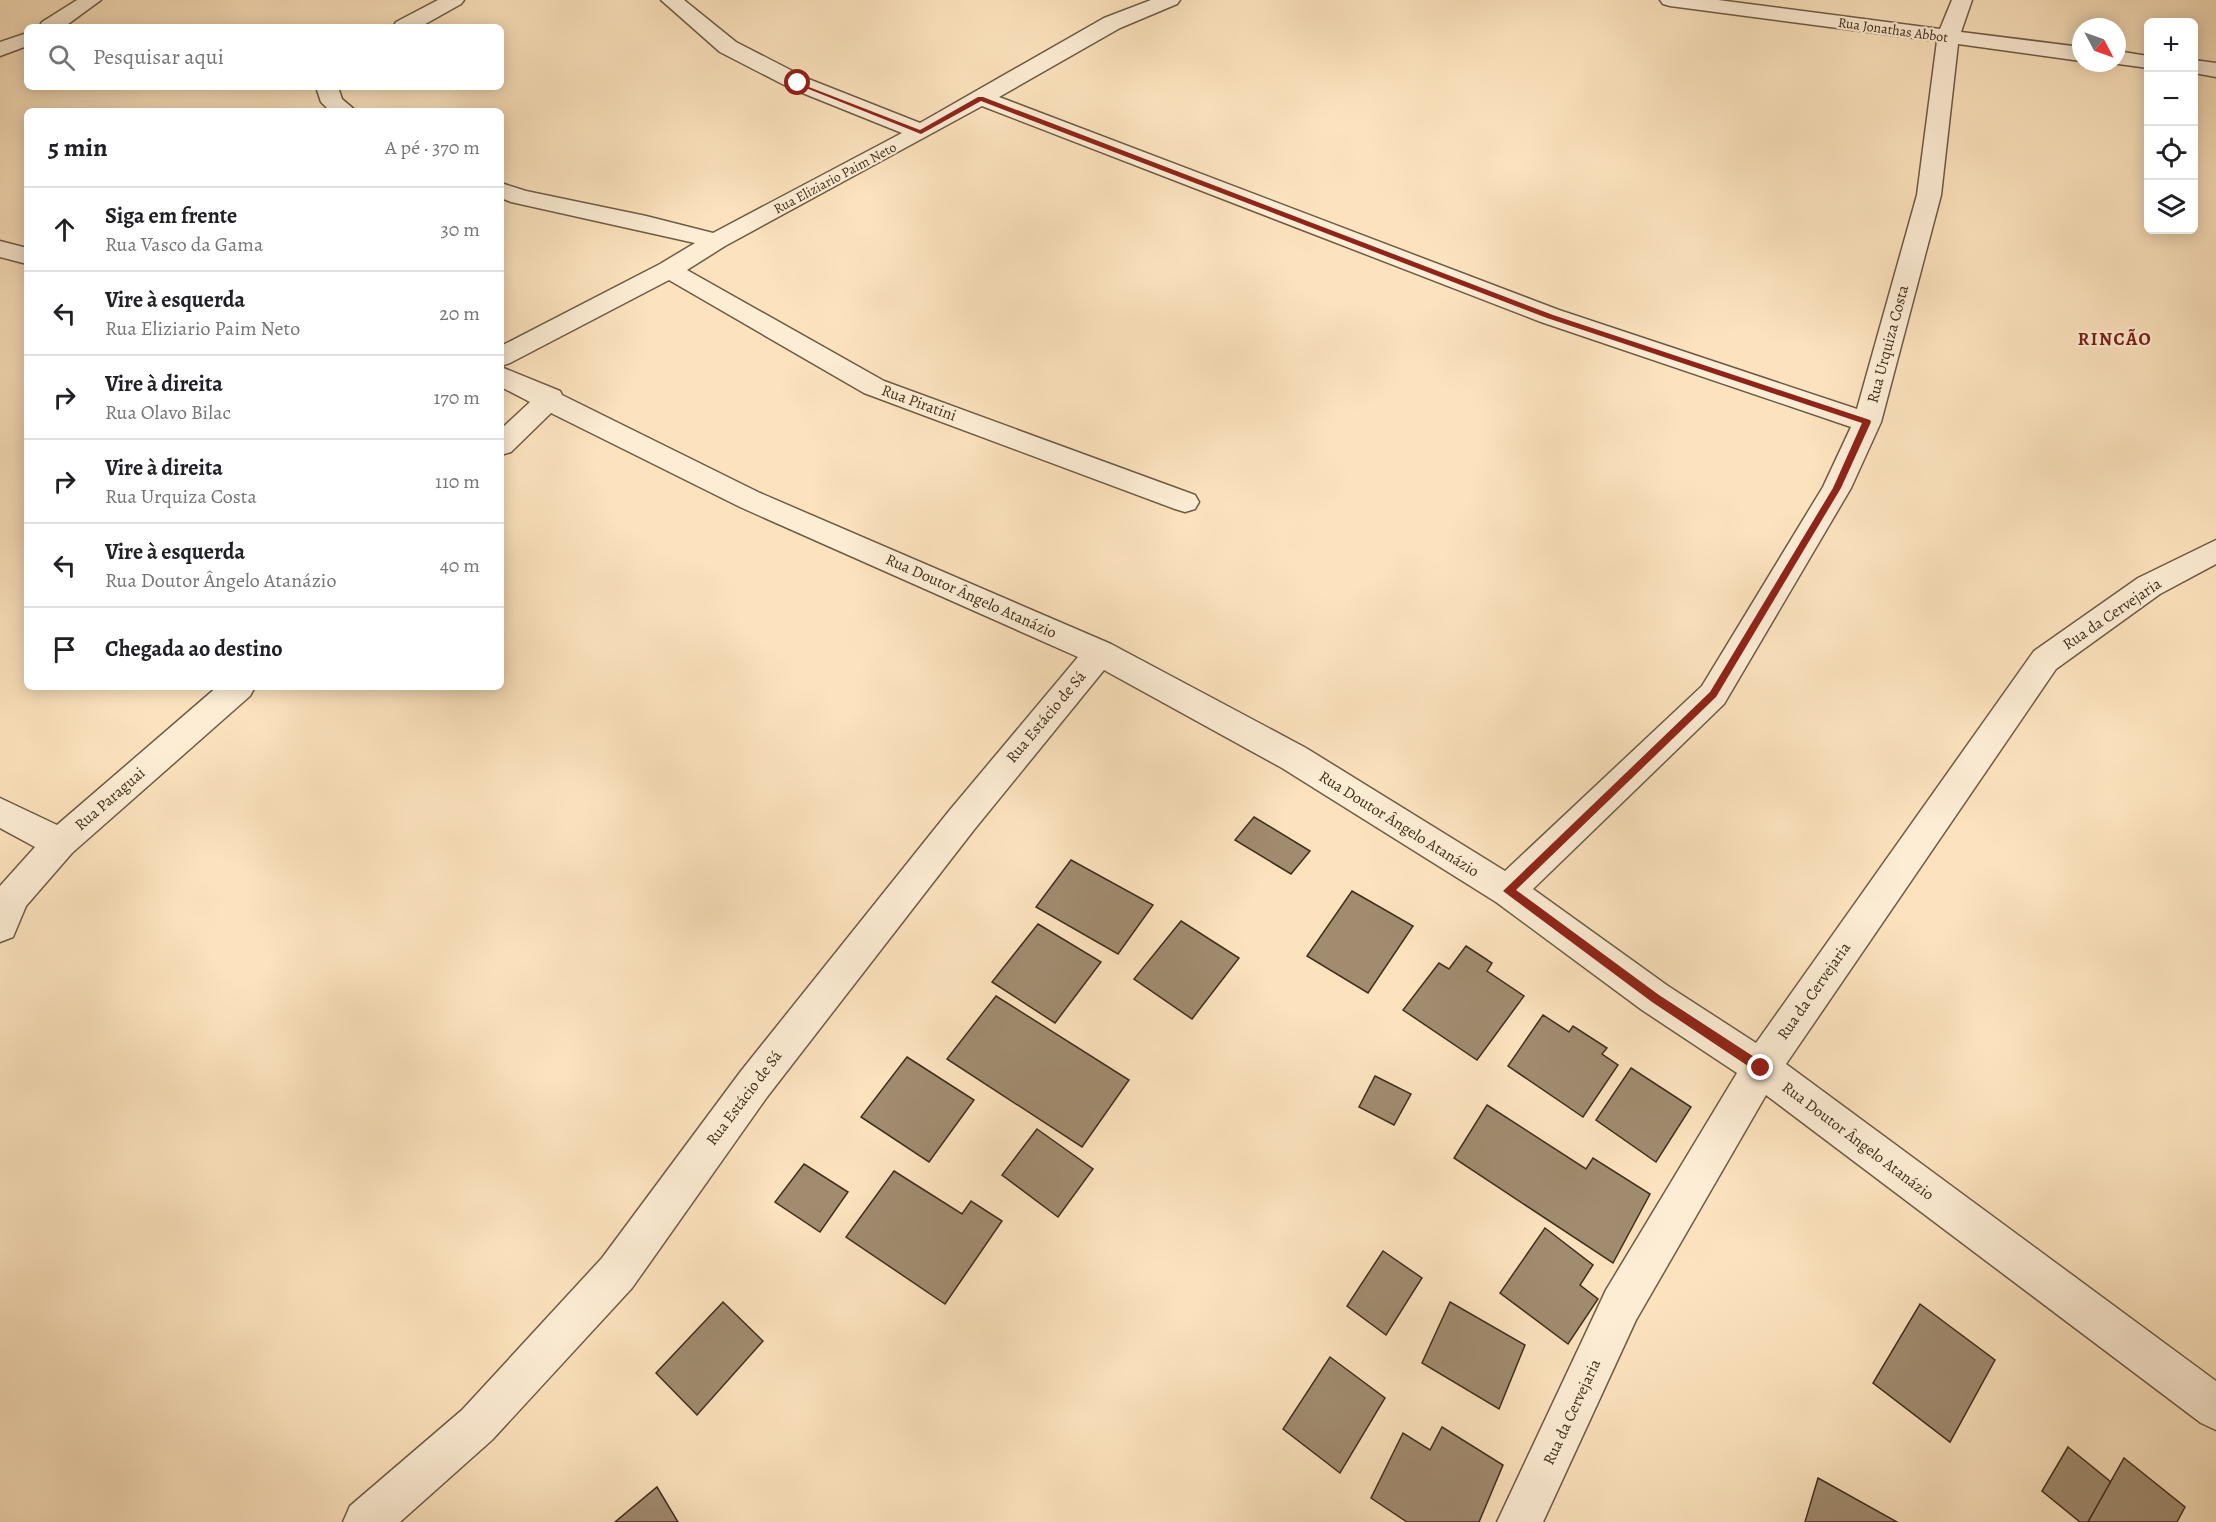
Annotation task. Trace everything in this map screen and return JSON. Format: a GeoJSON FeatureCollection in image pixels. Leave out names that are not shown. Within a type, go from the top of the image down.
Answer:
{"type":"FeatureCollection","features":[{"type":"Feature","properties":{"kind":"street"},"geometry":{"type":"LineString","coordinates":[[55,24],[91,0]]}},
{"type":"Feature","properties":{"kind":"street"},"geometry":{"type":"LineString","coordinates":[[410,24],[454,0]]}},
{"type":"Feature","properties":{"kind":"street"},"geometry":{"type":"LineString","coordinates":[[671,0],[728,47],[798,83],[921,132]]}},
{"type":"Feature","properties":{"kind":"street","name":"Rua Eliziario Paim Neto"},"geometry":{"type":"LineString","coordinates":[[504,355],[669,270],[716,241],[921,132],[1112,23],[1170,0]]}},
{"type":"Feature","properties":{"kind":"street","name":"Rua Jonathas Abbot"},"geometry":{"type":"LineString","coordinates":[[1670,0],[2072,53]]}},
{"type":"Feature","properties":{"kind":"street","name":"Rua Urquiza Costa"},"geometry":{"type":"LineString","coordinates":[[1508,891],[1713,695],[1837,488],[1867,422],[1929,195],[1948,37],[1962,0]]}},
{"type":"Feature","properties":{"kind":"street"},"geometry":{"type":"LineString","coordinates":[[0,49],[24,40]]}},
{"type":"Feature","properties":{"kind":"street"},"geometry":{"type":"LineString","coordinates":[[2126,59],[2144,61]]}},
{"type":"Feature","properties":{"kind":"street"},"geometry":{"type":"LineString","coordinates":[[2198,68],[2216,70]]}},
{"type":"Feature","properties":{"kind":"street"},"geometry":{"type":"LineString","coordinates":[[328,90],[332,102],[341,108]]}},
{"type":"Feature","properties":{"kind":"street"},"geometry":{"type":"LineString","coordinates":[[981,98],[1550,316],[1867,422]]}},
{"type":"Feature","properties":{"kind":"street"},"geometry":{"type":"LineString","coordinates":[[504,191],[520,197],[646,223],[716,241]]}},
{"type":"Feature","properties":{"kind":"street"},"geometry":{"type":"LineString","coordinates":[[0,249],[24,255]]}},
{"type":"Feature","properties":{"kind":"street","name":"Rua Piratini"},"geometry":{"type":"LineString","coordinates":[[669,270],[874,387],[1185,502]]}},
{"type":"Feature","properties":{"kind":"street","name":"Rua Doutor Ângelo Atanázio"},"geometry":{"type":"LineString","coordinates":[[504,377],[550,398],[750,500],[1100,653],[1294,758],[1508,891],[1655,998],[1761,1068],[2216,1408]]}},
{"type":"Feature","properties":{"kind":"street"},"geometry":{"type":"LineString","coordinates":[[504,442],[550,398]]}},
{"type":"Feature","properties":{"kind":"street","name":"Rua da Cervejaria"},"geometry":{"type":"LineString","coordinates":[[1520,1522],[1621,1305],[1761,1068],[2045,660],[2149,586],[2216,551]]}},
{"type":"Feature","properties":{"kind":"street","name":"Rua Estácio de Sá"},"geometry":{"type":"LineString","coordinates":[[366,1522],[477,1425],[617,1273],[754,1083],[961,821],[1100,653]]}},
{"type":"Feature","properties":{"kind":"street","name":"Rua Paraguai"},"geometry":{"type":"LineString","coordinates":[[0,926],[13,896],[60,843],[236,690]]}},
{"type":"Feature","properties":{"kind":"street"},"geometry":{"type":"LineString","coordinates":[[0,812],[60,843]]}},
{"type":"Feature","properties":{"kind":"building"},"geometry":{"type":"Polygon","coordinates":[[[1254,817],[1310,851],[1291,874],[1235,840],[1254,817]]]}},
{"type":"Feature","properties":{"kind":"building"},"geometry":{"type":"Polygon","coordinates":[[[1071,860],[1153,905],[1118,954],[1036,907],[1071,860]]]}},
{"type":"Feature","properties":{"kind":"building"},"geometry":{"type":"Polygon","coordinates":[[[1352,891],[1413,926],[1368,993],[1307,956],[1352,891]]]}},
{"type":"Feature","properties":{"kind":"building"},"geometry":{"type":"Polygon","coordinates":[[[1181,921],[1239,958],[1192,1019],[1134,979],[1181,921]]]}},
{"type":"Feature","properties":{"kind":"building"},"geometry":{"type":"Polygon","coordinates":[[[1038,924],[1101,962],[1055,1023],[992,982],[1038,924]]]}},
{"type":"Feature","properties":{"kind":"building"},"geometry":{"type":"Polygon","coordinates":[[[1466,946],[1492,963],[1487,971],[1524,996],[1477,1060],[1403,1010],[1439,963],[1449,969],[1466,946]]]}},
{"type":"Feature","properties":{"kind":"building"},"geometry":{"type":"Polygon","coordinates":[[[996,996],[1129,1080],[1082,1147],[947,1059],[996,996]]]}},
{"type":"Feature","properties":{"kind":"building"},"geometry":{"type":"Polygon","coordinates":[[[1543,1015],[1569,1032],[1573,1026],[1607,1048],[1602,1054],[1618,1065],[1583,1117],[1508,1066],[1543,1015]]]}},
{"type":"Feature","properties":{"kind":"building"},"geometry":{"type":"Polygon","coordinates":[[[907,1057],[974,1100],[929,1162],[861,1117],[907,1057]]]}},
{"type":"Feature","properties":{"kind":"building"},"geometry":{"type":"Polygon","coordinates":[[[1631,1068],[1691,1107],[1656,1162],[1596,1120],[1631,1068]]]}},
{"type":"Feature","properties":{"kind":"building"},"geometry":{"type":"Polygon","coordinates":[[[1375,1076],[1411,1094],[1394,1125],[1359,1107],[1375,1076]]]}},
{"type":"Feature","properties":{"kind":"building"},"geometry":{"type":"Polygon","coordinates":[[[1487,1105],[1586,1169],[1593,1158],[1650,1194],[1613,1263],[1454,1158],[1487,1105]]]}},
{"type":"Feature","properties":{"kind":"building"},"geometry":{"type":"Polygon","coordinates":[[[1037,1129],[1093,1169],[1058,1217],[1002,1175],[1037,1129]]]}},
{"type":"Feature","properties":{"kind":"building"},"geometry":{"type":"Polygon","coordinates":[[[804,1164],[848,1192],[820,1232],[775,1202],[804,1164]]]}},
{"type":"Feature","properties":{"kind":"building"},"geometry":{"type":"Polygon","coordinates":[[[894,1171],[962,1214],[971,1201],[1002,1221],[945,1304],[846,1237],[894,1171]]]}},
{"type":"Feature","properties":{"kind":"building"},"geometry":{"type":"Polygon","coordinates":[[[1545,1228],[1593,1265],[1580,1285],[1598,1299],[1568,1344],[1500,1293],[1545,1228]]]}},
{"type":"Feature","properties":{"kind":"building"},"geometry":{"type":"Polygon","coordinates":[[[1383,1251],[1422,1278],[1386,1335],[1347,1306],[1383,1251]]]}},
{"type":"Feature","properties":{"kind":"building"},"geometry":{"type":"Polygon","coordinates":[[[723,1302],[763,1341],[697,1415],[656,1373],[723,1302]]]}},
{"type":"Feature","properties":{"kind":"building"},"geometry":{"type":"Polygon","coordinates":[[[1450,1302],[1525,1345],[1499,1409],[1422,1363],[1450,1302]]]}},
{"type":"Feature","properties":{"kind":"building"},"geometry":{"type":"Polygon","coordinates":[[[1920,1304],[1995,1360],[1950,1442],[1873,1383],[1920,1304]]]}},
{"type":"Feature","properties":{"kind":"building"},"geometry":{"type":"Polygon","coordinates":[[[1330,1357],[1385,1398],[1340,1473],[1283,1429],[1330,1357]]]}},
{"type":"Feature","properties":{"kind":"building"},"geometry":{"type":"Polygon","coordinates":[[[1442,1427],[1503,1465],[1479,1522],[1407,1522],[1371,1498],[1403,1433],[1430,1450],[1442,1427]]]}},
{"type":"Feature","properties":{"kind":"building"},"geometry":{"type":"Polygon","coordinates":[[[2068,1447],[2111,1482],[2088,1522],[2080,1522],[2042,1491],[2068,1447]]]}},
{"type":"Feature","properties":{"kind":"building"},"geometry":{"type":"Polygon","coordinates":[[[2124,1458],[2185,1507],[2177,1522],[2088,1522],[2124,1458]]]}},
{"type":"Feature","properties":{"kind":"building"},"geometry":{"type":"Polygon","coordinates":[[[1818,1478],[1897,1522],[1805,1522],[1818,1478]]]}},
{"type":"Feature","properties":{"kind":"building"},"geometry":{"type":"Polygon","coordinates":[[[657,1487],[678,1522],[615,1522],[657,1487]]]}},
{"type":"Feature","properties":{"kind":"district","name":"RINCÃO"},"geometry":{"type":"Point","coordinates":[2115,339]}},
{"type":"Feature","properties":{"kind":"route"},"geometry":{"type":"LineString","coordinates":[[798,83],[921,132],[981,98],[1550,316],[1867,422],[1837,488],[1713,695],[1508,891],[1655,998],[1761,1068]]}}]}
